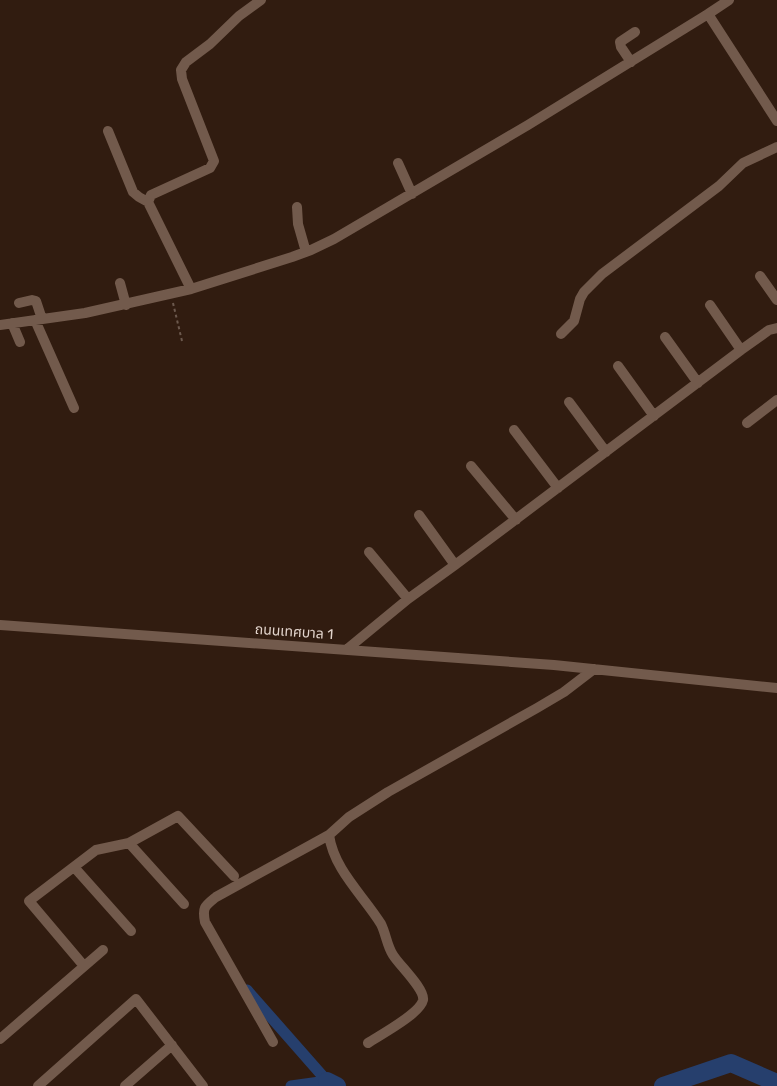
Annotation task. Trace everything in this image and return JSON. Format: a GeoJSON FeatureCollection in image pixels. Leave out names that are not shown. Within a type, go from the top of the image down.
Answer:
{"type":"FeatureCollection","features":[{"type":"Feature","properties":{"kind":"street"},"geometry":{"type":"LineString","coordinates":[[148,202],[151,195],[210,168],[214,162],[182,79],[181,70],[186,62],[210,44],[239,16],[261,0]]}},
{"type":"Feature","properties":{"kind":"street"},"geometry":{"type":"LineString","coordinates":[[0,325],[85,313],[126,305],[191,289],[306,252],[334,239],[528,125],[729,0]]}},
{"type":"Feature","properties":{"kind":"street"},"geometry":{"type":"LineString","coordinates":[[708,14],[777,121]]}},
{"type":"Feature","properties":{"kind":"street"},"geometry":{"type":"LineString","coordinates":[[630,62],[621,47],[620,42],[635,32]]}},
{"type":"Feature","properties":{"kind":"street"},"geometry":{"type":"LineString","coordinates":[[108,131],[133,192],[148,202],[191,289]]}},
{"type":"Feature","properties":{"kind":"street"},"geometry":{"type":"LineString","coordinates":[[561,334],[574,320],[580,299],[584,292],[597,278],[719,186],[743,163],[777,147]]}},
{"type":"Feature","properties":{"kind":"street"},"geometry":{"type":"LineString","coordinates":[[398,163],[412,194]]}},
{"type":"Feature","properties":{"kind":"street"},"geometry":{"type":"LineString","coordinates":[[297,208],[298,224],[306,252]]}},
{"type":"Feature","properties":{"kind":"street"},"geometry":{"type":"LineString","coordinates":[[760,276],[777,300]]}},
{"type":"Feature","properties":{"kind":"street"},"geometry":{"type":"LineString","coordinates":[[120,283],[126,305]]}},
{"type":"Feature","properties":{"kind":"street"},"geometry":{"type":"LineString","coordinates":[[19,303],[32,300],[36,301],[39,320],[74,408]]}},
{"type":"Feature","properties":{"kind":"street"},"geometry":{"type":"LineString","coordinates":[[710,305],[741,350]]}},
{"type":"Feature","properties":{"kind":"street"},"geometry":{"type":"LineString","coordinates":[[12,323],[20,342]]}},
{"type":"Feature","properties":{"kind":"street"},"geometry":{"type":"LineString","coordinates":[[346,650],[408,599],[456,565],[741,350],[777,326]]}},
{"type":"Feature","properties":{"kind":"street"},"geometry":{"type":"LineString","coordinates":[[665,337],[698,383]]}},
{"type":"Feature","properties":{"kind":"street"},"geometry":{"type":"LineString","coordinates":[[618,366],[654,416]]}},
{"type":"Feature","properties":{"kind":"street"},"geometry":{"type":"LineString","coordinates":[[747,423],[777,400]]}},
{"type":"Feature","properties":{"kind":"street"},"geometry":{"type":"LineString","coordinates":[[568,402],[606,452]]}},
{"type":"Feature","properties":{"kind":"street"},"geometry":{"type":"LineString","coordinates":[[514,430],[558,488]]}},
{"type":"Feature","properties":{"kind":"street"},"geometry":{"type":"LineString","coordinates":[[471,466],[516,520]]}},
{"type":"Feature","properties":{"kind":"street"},"geometry":{"type":"LineString","coordinates":[[419,515],[456,565]]}},
{"type":"Feature","properties":{"kind":"street"},"geometry":{"type":"LineString","coordinates":[[369,552],[408,599]]}},
{"type":"Feature","properties":{"kind":"street","name":"ถนนเทศบาล 1"},"geometry":{"type":"LineString","coordinates":[[0,625],[554,664],[777,688]]}},
{"type":"Feature","properties":{"kind":"street"},"geometry":{"type":"LineString","coordinates":[[273,1042],[205,922],[203,912],[205,906],[216,897],[329,835],[336,827],[349,817],[388,792],[564,692],[590,668]]}},
{"type":"Feature","properties":{"kind":"street"},"geometry":{"type":"LineString","coordinates":[[84,966],[29,901],[96,850],[129,843],[178,816],[234,876]]}},
{"type":"Feature","properties":{"kind":"street"},"geometry":{"type":"LineString","coordinates":[[329,835],[333,853],[384,930],[392,954],[418,987],[423,1000],[416,1012],[368,1043]]}},
{"type":"Feature","properties":{"kind":"street"},"geometry":{"type":"LineString","coordinates":[[129,843],[184,904]]}},
{"type":"Feature","properties":{"kind":"street"},"geometry":{"type":"LineString","coordinates":[[74,867],[131,931]]}},
{"type":"Feature","properties":{"kind":"street"},"geometry":{"type":"LineString","coordinates":[[0,1039],[103,950]]}},
{"type":"Feature","properties":{"kind":"street"},"geometry":{"type":"LineString","coordinates":[[38,1086],[136,999],[204,1086]]}},
{"type":"Feature","properties":{"kind":"street"},"geometry":{"type":"LineString","coordinates":[[125,1086],[172,1045]]}},
{"type":"Feature","properties":{"kind":"path"},"geometry":{"type":"LineString","coordinates":[[172,294],[182,341]]}},
{"type":"Feature","properties":{"kind":"waterway"},"geometry":{"type":"LineString","coordinates":[[247,990],[327,1081]]}},
{"type":"Feature","properties":{"kind":"waterway"},"geometry":{"type":"LineString","coordinates":[[663,1086],[731,1063],[777,1083]]}},
{"type":"Feature","properties":{"kind":"waterway"},"geometry":{"type":"LineString","coordinates":[[291,1086],[327,1081]]}},
{"type":"Feature","properties":{"kind":"waterway"},"geometry":{"type":"LineString","coordinates":[[327,1081],[337,1086]]}}]}
